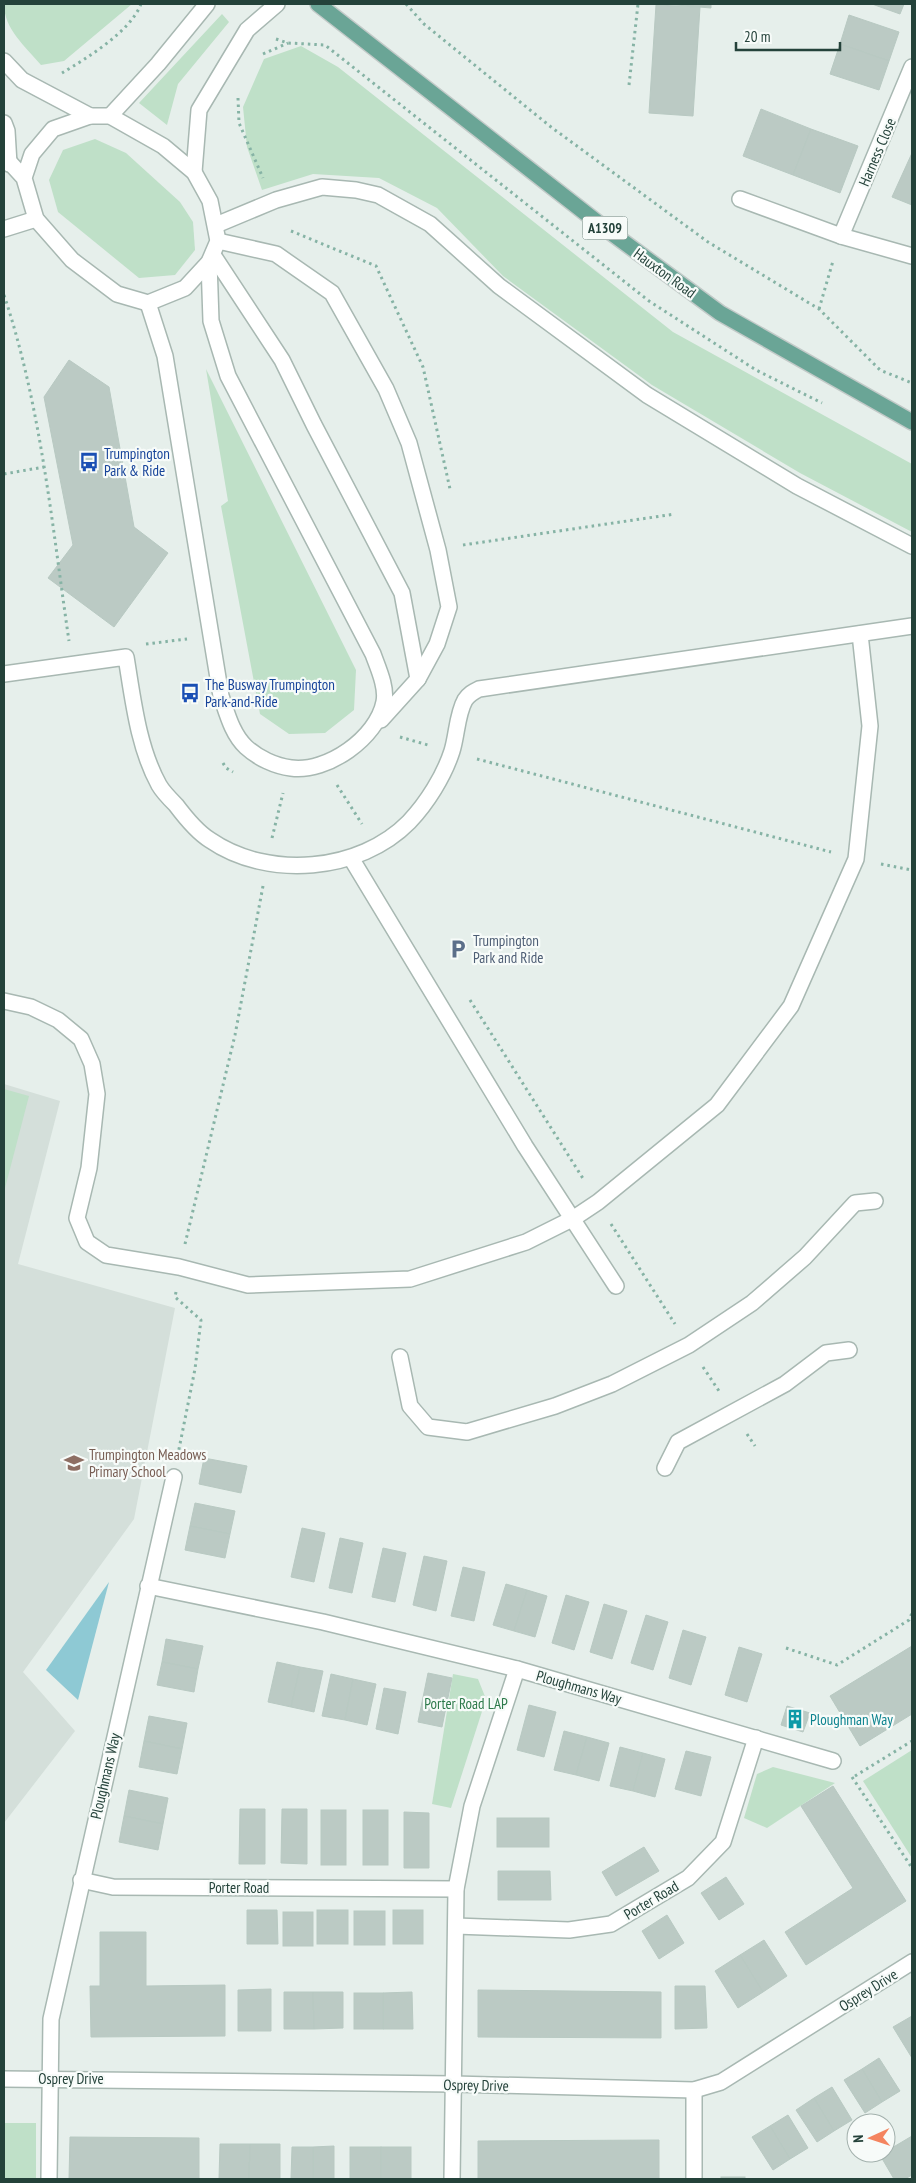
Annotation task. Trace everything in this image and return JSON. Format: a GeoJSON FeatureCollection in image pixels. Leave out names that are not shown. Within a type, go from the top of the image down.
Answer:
{"type":"FeatureCollection","features":[{"type":"Feature","properties":{"kind":"main road","name":"Hauxton Road"},"geometry":{"type":"LineString","coordinates":[[318,4],[602,226],[720,313],[912,422]]}},
{"type":"Feature","properties":{"kind":"street"},"geometry":{"type":"LineString","coordinates":[[110,116],[158,64],[207,4]]}},
{"type":"Feature","properties":{"kind":"street"},"geometry":{"type":"LineString","coordinates":[[194,172],[199,110],[247,30],[277,4]]}},
{"type":"Feature","properties":{"kind":"street"},"geometry":{"type":"LineString","coordinates":[[4,61],[22,80],[90,116]]}},
{"type":"Feature","properties":{"kind":"street","name":"Harness Close"},"geometry":{"type":"LineString","coordinates":[[841,236],[912,67]]}},
{"type":"Feature","properties":{"kind":"street"},"geometry":{"type":"LineString","coordinates":[[24,178],[32,154],[53,129],[90,116],[110,116],[163,146],[194,172],[210,201],[216,225],[213,253],[211,321],[228,376],[373,654],[379,670],[384,701],[376,725]]}},
{"type":"Feature","properties":{"kind":"street"},"geometry":{"type":"LineString","coordinates":[[4,123],[7,131],[6,160],[24,178],[36,220],[72,260],[117,294],[148,303],[185,288],[213,253]]}},
{"type":"Feature","properties":{"kind":"street"},"geometry":{"type":"LineString","coordinates":[[216,225],[276,200],[322,188],[356,190],[378,195],[430,224],[499,286],[647,396],[797,486],[912,546]]}},
{"type":"Feature","properties":{"kind":"street"},"geometry":{"type":"LineString","coordinates":[[740,199],[841,236],[912,256]]}},
{"type":"Feature","properties":{"kind":"street"},"geometry":{"type":"LineString","coordinates":[[4,228],[36,220]]}},
{"type":"Feature","properties":{"kind":"street"},"geometry":{"type":"LineString","coordinates":[[148,303],[165,356],[221,696],[231,725],[245,746],[267,762],[292,768],[314,766],[341,755],[364,739],[418,680],[437,644],[448,607],[438,550],[409,442],[386,389],[332,293],[276,254],[213,253]]}},
{"type":"Feature","properties":{"kind":"street"},"geometry":{"type":"LineString","coordinates":[[213,253],[282,360],[402,593],[418,680]]}},
{"type":"Feature","properties":{"kind":"street"},"geometry":{"type":"LineString","coordinates":[[4,674],[126,657],[138,724],[147,755],[159,785],[183,814],[209,840],[240,855],[267,862],[315,865],[351,858],[376,846],[409,822],[434,788],[452,752],[464,702],[470,693],[479,689],[912,626]]}},
{"type":"Feature","properties":{"kind":"street"},"geometry":{"type":"LineString","coordinates":[[4,1001],[31,1007],[58,1020],[81,1039],[92,1064],[96,1103],[89,1168],[77,1218],[87,1242],[106,1255],[179,1267],[248,1285],[410,1279],[526,1242],[574,1218],[598,1202],[717,1105],[791,1006],[856,859],[870,726],[860,634]]}},
{"type":"Feature","properties":{"kind":"street"},"geometry":{"type":"LineString","coordinates":[[351,858],[525,1146],[574,1218],[616,1286]]}},
{"type":"Feature","properties":{"kind":"street"},"geometry":{"type":"LineString","coordinates":[[400,1357],[410,1406],[428,1427],[467,1432],[555,1406],[596,1390],[688,1345],[752,1303],[805,1257],[855,1203],[875,1201]]}},
{"type":"Feature","properties":{"kind":"street"},"geometry":{"type":"LineString","coordinates":[[664,1468],[678,1442],[786,1384],[826,1353],[849,1350]]}},
{"type":"Feature","properties":{"kind":"street","name":"Ploughmans Way"},"geometry":{"type":"LineString","coordinates":[[49,2179],[51,2020],[174,1477]]}},
{"type":"Feature","properties":{"kind":"street","name":"Ploughmans Way"},"geometry":{"type":"LineString","coordinates":[[148,1586],[323,1622],[517,1669],[833,1761]]}},
{"type":"Feature","properties":{"kind":"street"},"geometry":{"type":"LineString","coordinates":[[452,2179],[456,1889],[472,1806],[517,1669]]}},
{"type":"Feature","properties":{"kind":"street","name":"Porter Road"},"geometry":{"type":"LineString","coordinates":[[456,1926],[569,1930],[611,1924],[688,1878],[723,1842],[756,1738]]}},
{"type":"Feature","properties":{"kind":"street","name":"Porter Road"},"geometry":{"type":"LineString","coordinates":[[82,1880],[113,1887],[456,1889]]}},
{"type":"Feature","properties":{"kind":"street","name":"Osprey Drive"},"geometry":{"type":"LineString","coordinates":[[4,2079],[51,2078],[454,2084],[694,2090],[721,2082],[912,1962]]}},
{"type":"Feature","properties":{"kind":"street"},"geometry":{"type":"LineString","coordinates":[[694,2090],[694,2179]]}},
{"type":"Feature","properties":{"kind":"path"},"geometry":{"type":"LineString","coordinates":[[35,88],[90,57],[136,15],[141,4]]}},
{"type":"Feature","properties":{"kind":"path"},"geometry":{"type":"LineString","coordinates":[[406,4],[424,24],[550,127],[708,242],[819,309],[880,370],[912,383]]}},
{"type":"Feature","properties":{"kind":"path"},"geometry":{"type":"LineString","coordinates":[[629,85],[638,4]]}},
{"type":"Feature","properties":{"kind":"path"},"geometry":{"type":"LineString","coordinates":[[259,56],[288,43]]}},
{"type":"Feature","properties":{"kind":"path"},"geometry":{"type":"LineString","coordinates":[[242,91],[237,100],[238,123],[258,169],[276,200]]}},
{"type":"Feature","properties":{"kind":"path"},"geometry":{"type":"LineString","coordinates":[[819,309],[841,236]]}},
{"type":"Feature","properties":{"kind":"path"},"geometry":{"type":"LineString","coordinates":[[4,295],[18,338],[44,467],[72,664]]}},
{"type":"Feature","properties":{"kind":"path"},"geometry":{"type":"LineString","coordinates":[[4,474],[44,467]]}},
{"type":"Feature","properties":{"kind":"path"},"geometry":{"type":"LineString","coordinates":[[463,545],[676,514]]}},
{"type":"Feature","properties":{"kind":"path"},"geometry":{"type":"LineString","coordinates":[[397,736],[856,859],[912,870]]}},
{"type":"Feature","properties":{"kind":"path"},"geometry":{"type":"LineString","coordinates":[[335,782],[376,846]]}},
{"type":"Feature","properties":{"kind":"path"},"geometry":{"type":"LineString","coordinates":[[174,1477],[195,1369],[201,1320],[175,1297],[179,1267],[234,1035],[267,862],[283,793]]}},
{"type":"Feature","properties":{"kind":"path"},"geometry":{"type":"LineString","coordinates":[[465,992],[688,1345],[755,1446]]}},
{"type":"Feature","properties":{"kind":"path"},"geometry":{"type":"LineString","coordinates":[[786,1648],[837,1664],[910,1620],[912,1613]]}},
{"type":"Feature","properties":{"kind":"path"},"geometry":{"type":"LineString","coordinates":[[853,1778],[912,1740]]}},
{"type":"Feature","properties":{"kind":"path"},"geometry":{"type":"LineString","coordinates":[[833,1761],[853,1778],[912,1868]]}},
{"type":"Feature","properties":{"kind":"shaded area","name":"Trumpington Meadows Primary School"},"geometry":{"type":"Polygon","coordinates":[[[4,1084],[60,1101],[18,1264],[175,1308],[134,1519],[23,1672],[75,1731],[4,1823],[4,1084]]]}},
{"type":"Feature","properties":{"kind":"green space"},"geometry":{"type":"Polygon","coordinates":[[[4,4],[132,4],[64,61],[41,65],[11,29],[4,4]]]}},
{"type":"Feature","properties":{"kind":"green space"},"geometry":{"type":"Polygon","coordinates":[[[222,14],[229,22],[178,84],[167,125],[139,103],[222,14]]]}},
{"type":"Feature","properties":{"kind":"green space"},"geometry":{"type":"Polygon","coordinates":[[[301,46],[338,67],[673,332],[912,464],[912,532],[800,473],[652,385],[503,276],[437,208],[379,178],[313,174],[262,190],[247,147],[243,107],[264,59],[301,46]]]}},
{"type":"Feature","properties":{"kind":"green space"},"geometry":{"type":"Polygon","coordinates":[[[95,139],[126,153],[180,202],[193,222],[195,250],[175,275],[139,278],[58,212],[49,180],[63,150],[95,139]]]}},
{"type":"Feature","properties":{"kind":"green space"},"geometry":{"type":"Polygon","coordinates":[[[206,369],[356,670],[354,710],[325,733],[289,734],[260,714],[221,506],[228,501],[206,369]]]}},
{"type":"Feature","properties":{"kind":"green space"},"geometry":{"type":"Polygon","coordinates":[[[4,1089],[29,1096],[4,1192],[4,1089]]]}},
{"type":"Feature","properties":{"kind":"green space","name":"Porter Road LAP"},"geometry":{"type":"Polygon","coordinates":[[[453,1674],[478,1679],[486,1699],[451,1808],[432,1804],[453,1674]]]}},
{"type":"Feature","properties":{"kind":"green space"},"geometry":{"type":"Polygon","coordinates":[[[912,1750],[912,1858],[863,1781],[912,1750]]]}},
{"type":"Feature","properties":{"kind":"green space"},"geometry":{"type":"Polygon","coordinates":[[[773,1767],[835,1783],[767,1828],[744,1818],[757,1774],[773,1767]]]}},
{"type":"Feature","properties":{"kind":"green space"},"geometry":{"type":"Polygon","coordinates":[[[4,2123],[36,2123],[36,2179],[4,2179],[4,2123]]]}},
{"type":"Feature","properties":{"kind":"water"},"geometry":{"type":"Polygon","coordinates":[[[109,1582],[78,1700],[46,1670],[109,1582]]]}},
{"type":"Feature","properties":{"kind":"building"},"geometry":{"type":"Polygon","coordinates":[[[665,4],[711,4],[711,8],[665,4]]]}},
{"type":"Feature","properties":{"kind":"building"},"geometry":{"type":"Polygon","coordinates":[[[872,4],[904,4],[900,14],[872,4]]]}},
{"type":"Feature","properties":{"kind":"building"},"geometry":{"type":"Polygon","coordinates":[[[656,5],[700,7],[693,116],[649,113],[656,5]]]}},
{"type":"Feature","properties":{"kind":"building"},"geometry":{"type":"Polygon","coordinates":[[[849,15],[899,32],[889,61],[840,44],[849,15]]]}},
{"type":"Feature","properties":{"kind":"building"},"geometry":{"type":"Polygon","coordinates":[[[840,44],[889,61],[879,90],[830,74],[840,44]]]}},
{"type":"Feature","properties":{"kind":"building"},"geometry":{"type":"Polygon","coordinates":[[[761,109],[811,129],[793,175],[743,156],[761,109]]]}},
{"type":"Feature","properties":{"kind":"building"},"geometry":{"type":"Polygon","coordinates":[[[811,129],[858,146],[840,193],[793,175],[811,129]]]}},
{"type":"Feature","properties":{"kind":"building"},"geometry":{"type":"Polygon","coordinates":[[[912,153],[912,205],[892,197],[912,153]]]}},
{"type":"Feature","properties":{"kind":"building","name":"Trumpington Park & Ride"},"geometry":{"type":"Polygon","coordinates":[[[69,360],[109,387],[134,527],[168,553],[114,627],[48,578],[73,545],[44,397],[69,360]]]}},
{"type":"Feature","properties":{"kind":"building"},"geometry":{"type":"Polygon","coordinates":[[[204,1458],[247,1466],[241,1493],[199,1484],[204,1458]]]}},
{"type":"Feature","properties":{"kind":"building"},"geometry":{"type":"Polygon","coordinates":[[[195,1503],[235,1511],[230,1534],[190,1526],[195,1503]]]}},
{"type":"Feature","properties":{"kind":"building"},"geometry":{"type":"Polygon","coordinates":[[[190,1526],[230,1534],[225,1558],[185,1550],[190,1526]]]}},
{"type":"Feature","properties":{"kind":"building"},"geometry":{"type":"Polygon","coordinates":[[[302,1528],[325,1533],[314,1582],[291,1577],[302,1528]]]}},
{"type":"Feature","properties":{"kind":"building"},"geometry":{"type":"Polygon","coordinates":[[[340,1538],[363,1543],[352,1593],[329,1588],[340,1538]]]}},
{"type":"Feature","properties":{"kind":"building"},"geometry":{"type":"Polygon","coordinates":[[[383,1548],[406,1553],[395,1602],[372,1597],[383,1548]]]}},
{"type":"Feature","properties":{"kind":"building"},"geometry":{"type":"Polygon","coordinates":[[[424,1556],[447,1561],[436,1611],[413,1605],[424,1556]]]}},
{"type":"Feature","properties":{"kind":"building"},"geometry":{"type":"Polygon","coordinates":[[[463,1567],[485,1572],[474,1621],[451,1616],[463,1567]]]}},
{"type":"Feature","properties":{"kind":"building"},"geometry":{"type":"Polygon","coordinates":[[[506,1584],[527,1590],[514,1631],[493,1625],[506,1584]]]}},
{"type":"Feature","properties":{"kind":"building"},"geometry":{"type":"Polygon","coordinates":[[[527,1590],[547,1596],[535,1637],[514,1631],[527,1590]]]}},
{"type":"Feature","properties":{"kind":"building"},"geometry":{"type":"Polygon","coordinates":[[[566,1595],[589,1602],[574,1650],[552,1643],[566,1595]]]}},
{"type":"Feature","properties":{"kind":"building"},"geometry":{"type":"Polygon","coordinates":[[[604,1604],[627,1611],[612,1659],[590,1652],[604,1604]]]}},
{"type":"Feature","properties":{"kind":"building"},"geometry":{"type":"Polygon","coordinates":[[[646,1615],[668,1622],[653,1670],[631,1663],[646,1615]]]}},
{"type":"Feature","properties":{"kind":"building"},"geometry":{"type":"Polygon","coordinates":[[[683,1630],[706,1637],[691,1685],[669,1678],[683,1630]]]}},
{"type":"Feature","properties":{"kind":"building"},"geometry":{"type":"Polygon","coordinates":[[[166,1639],[203,1646],[198,1669],[162,1662],[166,1639]]]}},
{"type":"Feature","properties":{"kind":"building"},"geometry":{"type":"Polygon","coordinates":[[[912,1646],[912,1714],[860,1746],[830,1696],[912,1646]]]}},
{"type":"Feature","properties":{"kind":"building"},"geometry":{"type":"Polygon","coordinates":[[[739,1647],[762,1654],[747,1702],[725,1695],[739,1647]]]}},
{"type":"Feature","properties":{"kind":"building"},"geometry":{"type":"Polygon","coordinates":[[[162,1662],[198,1669],[194,1692],[157,1685],[162,1662]]]}},
{"type":"Feature","properties":{"kind":"building"},"geometry":{"type":"Polygon","coordinates":[[[277,1662],[300,1667],[291,1707],[268,1702],[277,1662]]]}},
{"type":"Feature","properties":{"kind":"building"},"geometry":{"type":"Polygon","coordinates":[[[300,1667],[323,1671],[314,1712],[291,1707],[300,1667]]]}},
{"type":"Feature","properties":{"kind":"building"},"geometry":{"type":"Polygon","coordinates":[[[428,1673],[452,1678],[442,1727],[418,1722],[428,1673]]]}},
{"type":"Feature","properties":{"kind":"building"},"geometry":{"type":"Polygon","coordinates":[[[331,1674],[353,1679],[345,1720],[322,1716],[331,1674]]]}},
{"type":"Feature","properties":{"kind":"building"},"geometry":{"type":"Polygon","coordinates":[[[353,1679],[376,1684],[367,1725],[345,1720],[353,1679]]]}},
{"type":"Feature","properties":{"kind":"building"},"geometry":{"type":"Polygon","coordinates":[[[384,1688],[406,1692],[398,1734],[376,1729],[384,1688]]]}},
{"type":"Feature","properties":{"kind":"building"},"geometry":{"type":"Polygon","coordinates":[[[529,1705],[556,1712],[544,1757],[517,1750],[529,1705]]]}},
{"type":"Feature","properties":{"kind":"building","name":"Ploughman Way"},"geometry":{"type":"Polygon","coordinates":[[[787,1706],[810,1713],[803,1732],[781,1725],[787,1706]]]}},
{"type":"Feature","properties":{"kind":"building"},"geometry":{"type":"Polygon","coordinates":[[[149,1716],[187,1723],[182,1749],[144,1741],[149,1716]]]}},
{"type":"Feature","properties":{"kind":"building"},"geometry":{"type":"Polygon","coordinates":[[[564,1731],[587,1737],[576,1775],[554,1770],[564,1731]]]}},
{"type":"Feature","properties":{"kind":"building"},"geometry":{"type":"Polygon","coordinates":[[[587,1737],[609,1743],[599,1781],[576,1775],[587,1737]]]}},
{"type":"Feature","properties":{"kind":"building"},"geometry":{"type":"Polygon","coordinates":[[[144,1741],[182,1749],[177,1774],[139,1767],[144,1741]]]}},
{"type":"Feature","properties":{"kind":"building"},"geometry":{"type":"Polygon","coordinates":[[[620,1747],[643,1753],[633,1791],[610,1786],[620,1747]]]}},
{"type":"Feature","properties":{"kind":"building"},"geometry":{"type":"Polygon","coordinates":[[[686,1751],[711,1757],[701,1796],[675,1789],[686,1751]]]}},
{"type":"Feature","properties":{"kind":"building"},"geometry":{"type":"Polygon","coordinates":[[[643,1753],[665,1759],[655,1797],[633,1791],[643,1753]]]}},
{"type":"Feature","properties":{"kind":"building"},"geometry":{"type":"Polygon","coordinates":[[[833,1786],[906,1901],[806,1965],[785,1932],[853,1888],[801,1806],[833,1786]]]}},
{"type":"Feature","properties":{"kind":"building"},"geometry":{"type":"Polygon","coordinates":[[[129,1790],[168,1798],[163,1824],[124,1816],[129,1790]]]}},
{"type":"Feature","properties":{"kind":"building"},"geometry":{"type":"Polygon","coordinates":[[[240,1809],[265,1809],[265,1864],[239,1864],[240,1809]]]}},
{"type":"Feature","properties":{"kind":"building"},"geometry":{"type":"Polygon","coordinates":[[[282,1809],[307,1809],[307,1864],[281,1863],[282,1809]]]}},
{"type":"Feature","properties":{"kind":"building"},"geometry":{"type":"Polygon","coordinates":[[[321,1810],[346,1810],[346,1865],[321,1865],[321,1810]]]}},
{"type":"Feature","properties":{"kind":"building"},"geometry":{"type":"Polygon","coordinates":[[[363,1810],[388,1810],[388,1865],[363,1865],[363,1810]]]}},
{"type":"Feature","properties":{"kind":"building"},"geometry":{"type":"Polygon","coordinates":[[[404,1812],[429,1813],[429,1868],[404,1868],[404,1812]]]}},
{"type":"Feature","properties":{"kind":"building"},"geometry":{"type":"Polygon","coordinates":[[[124,1816],[163,1824],[158,1850],[119,1842],[124,1816]]]}},
{"type":"Feature","properties":{"kind":"building"},"geometry":{"type":"Polygon","coordinates":[[[497,1818],[549,1818],[549,1847],[497,1847],[497,1818]]]}},
{"type":"Feature","properties":{"kind":"building"},"geometry":{"type":"Polygon","coordinates":[[[644,1847],[659,1871],[616,1896],[602,1872],[644,1847]]]}},
{"type":"Feature","properties":{"kind":"building"},"geometry":{"type":"Polygon","coordinates":[[[498,1871],[550,1871],[551,1900],[498,1900],[498,1871]]]}},
{"type":"Feature","properties":{"kind":"building"},"geometry":{"type":"Polygon","coordinates":[[[726,1877],[744,1904],[719,1920],[701,1893],[726,1877]]]}},
{"type":"Feature","properties":{"kind":"building"},"geometry":{"type":"Polygon","coordinates":[[[247,1910],[277,1910],[278,1944],[247,1944],[247,1910]]]}},
{"type":"Feature","properties":{"kind":"building"},"geometry":{"type":"Polygon","coordinates":[[[317,1910],[348,1910],[348,1944],[317,1944],[317,1910]]]}},
{"type":"Feature","properties":{"kind":"building"},"geometry":{"type":"Polygon","coordinates":[[[393,1910],[423,1910],[423,1944],[393,1944],[393,1910]]]}},
{"type":"Feature","properties":{"kind":"building"},"geometry":{"type":"Polygon","coordinates":[[[354,1911],[385,1911],[385,1945],[354,1945],[354,1911]]]}},
{"type":"Feature","properties":{"kind":"building"},"geometry":{"type":"Polygon","coordinates":[[[283,1912],[313,1912],[313,1946],[283,1946],[283,1912]]]}},
{"type":"Feature","properties":{"kind":"building"},"geometry":{"type":"Polygon","coordinates":[[[667,1915],[684,1943],[659,1959],[642,1931],[667,1915]]]}},
{"type":"Feature","properties":{"kind":"building"},"geometry":{"type":"Polygon","coordinates":[[[100,1932],[146,1932],[146,1986],[225,1985],[225,2036],[91,2037],[90,1986],[100,1986],[100,1932]]]}},
{"type":"Feature","properties":{"kind":"building"},"geometry":{"type":"Polygon","coordinates":[[[764,1940],[787,1976],[763,1992],[740,1955],[764,1940]]]}},
{"type":"Feature","properties":{"kind":"building"},"geometry":{"type":"Polygon","coordinates":[[[740,1955],[763,1992],[738,2008],[715,1971],[740,1955]]]}},
{"type":"Feature","properties":{"kind":"building"},"geometry":{"type":"Polygon","coordinates":[[[675,1986],[705,1986],[707,2028],[675,2029],[675,1986]]]}},
{"type":"Feature","properties":{"kind":"building"},"geometry":{"type":"Polygon","coordinates":[[[271,1989],[271,2031],[238,2031],[238,1990],[271,1989]]]}},
{"type":"Feature","properties":{"kind":"building"},"geometry":{"type":"Polygon","coordinates":[[[478,1990],[661,1992],[661,2038],[478,2037],[478,1990]]]}},
{"type":"Feature","properties":{"kind":"building"},"geometry":{"type":"Polygon","coordinates":[[[284,1992],[313,1992],[314,2029],[284,2029],[284,1992]]]}},
{"type":"Feature","properties":{"kind":"building"},"geometry":{"type":"Polygon","coordinates":[[[313,1992],[343,1992],[343,2028],[314,2029],[313,1992]]]}},
{"type":"Feature","properties":{"kind":"building"},"geometry":{"type":"Polygon","coordinates":[[[412,1992],[413,2029],[383,2029],[383,1993],[412,1992]]]}},
{"type":"Feature","properties":{"kind":"building"},"geometry":{"type":"Polygon","coordinates":[[[354,1993],[383,1993],[383,2029],[354,2029],[354,1993]]]}},
{"type":"Feature","properties":{"kind":"building"},"geometry":{"type":"Polygon","coordinates":[[[912,2016],[912,2058],[893,2027],[912,2016]]]}},
{"type":"Feature","properties":{"kind":"building"},"geometry":{"type":"Polygon","coordinates":[[[879,2058],[900,2091],[882,2102],[862,2069],[879,2058]]]}},
{"type":"Feature","properties":{"kind":"building"},"geometry":{"type":"Polygon","coordinates":[[[862,2069],[882,2102],[865,2113],[844,2080],[862,2069]]]}},
{"type":"Feature","properties":{"kind":"building"},"geometry":{"type":"Polygon","coordinates":[[[832,2087],[848,2113],[846,2113],[846,2124],[834,2131],[814,2098],[832,2087]]]}},
{"type":"Feature","properties":{"kind":"building"},"geometry":{"type":"Polygon","coordinates":[[[814,2098],[834,2131],[817,2142],[796,2110],[814,2098]]]}},
{"type":"Feature","properties":{"kind":"building"},"geometry":{"type":"Polygon","coordinates":[[[788,2115],[808,2148],[790,2159],[770,2126],[788,2115]]]}},
{"type":"Feature","properties":{"kind":"building"},"geometry":{"type":"Polygon","coordinates":[[[770,2126],[790,2159],[773,2170],[752,2137],[770,2126]]]}},
{"type":"Feature","properties":{"kind":"building"},"geometry":{"type":"Polygon","coordinates":[[[912,2136],[912,2175],[905,2179],[894,2179],[885,2163],[896,2163],[896,2146],[912,2136]]]}},
{"type":"Feature","properties":{"kind":"building"},"geometry":{"type":"Polygon","coordinates":[[[70,2137],[199,2138],[199,2179],[69,2179],[70,2137]]]}},
{"type":"Feature","properties":{"kind":"building"},"geometry":{"type":"Polygon","coordinates":[[[659,2140],[659,2179],[478,2179],[478,2141],[659,2140]]]}},
{"type":"Feature","properties":{"kind":"building"},"geometry":{"type":"Polygon","coordinates":[[[220,2144],[250,2144],[249,2179],[219,2179],[220,2144]]]}},
{"type":"Feature","properties":{"kind":"building"},"geometry":{"type":"Polygon","coordinates":[[[250,2144],[280,2144],[280,2179],[249,2179],[250,2144]]]}},
{"type":"Feature","properties":{"kind":"building"},"geometry":{"type":"Polygon","coordinates":[[[334,2146],[334,2179],[313,2179],[313,2147],[334,2146]]]}},
{"type":"Feature","properties":{"kind":"building"},"geometry":{"type":"Polygon","coordinates":[[[292,2147],[313,2147],[313,2179],[291,2179],[292,2147]]]}},
{"type":"Feature","properties":{"kind":"building"},"geometry":{"type":"Polygon","coordinates":[[[350,2147],[381,2147],[381,2179],[350,2179],[350,2147]]]}},
{"type":"Feature","properties":{"kind":"building"},"geometry":{"type":"Polygon","coordinates":[[[381,2147],[411,2147],[411,2179],[381,2179],[381,2147]]]}},
{"type":"Feature","properties":{"kind":"building"},"geometry":{"type":"Polygon","coordinates":[[[721,2177],[745,2177],[745,2179],[721,2179],[721,2177]]]}},
{"type":"Feature","properties":{"kind":"place","name":"Trumpington Park & Ride"},"geometry":{"type":"Point","coordinates":[89,462]}},
{"type":"Feature","properties":{"kind":"place","name":"The Busway Trumpington Park-and-Ride"},"geometry":{"type":"Point","coordinates":[190,693]}},
{"type":"Feature","properties":{"kind":"place","name":"Trumpington Park and Ride"},"geometry":{"type":"Point","coordinates":[458,949]}},
{"type":"Feature","properties":{"kind":"place","name":"Trumpington Meadows Primary School"},"geometry":{"type":"Point","coordinates":[74,1463]}},
{"type":"Feature","properties":{"kind":"place","name":"Ploughman Way"},"geometry":{"type":"Point","coordinates":[795,1719]}}]}
